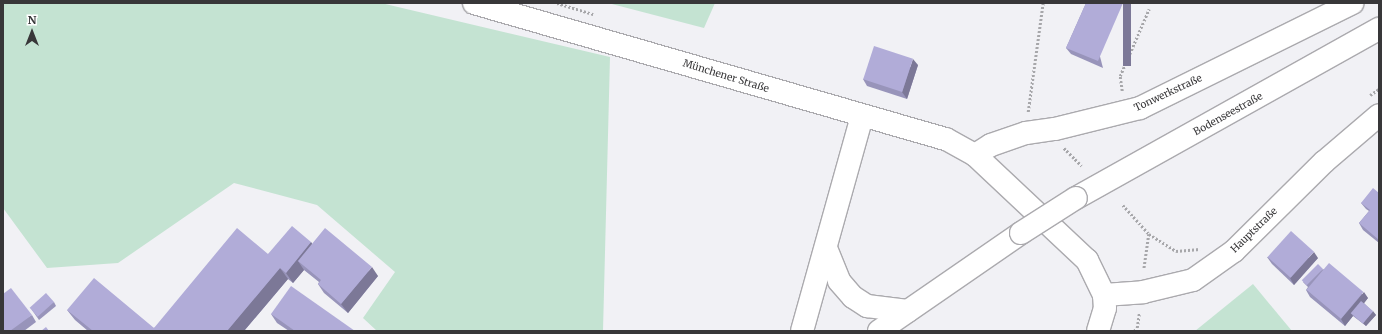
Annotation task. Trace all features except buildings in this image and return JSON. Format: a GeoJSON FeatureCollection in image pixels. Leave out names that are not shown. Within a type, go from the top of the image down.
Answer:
{"type":"FeatureCollection","features":[{"type":"Feature","properties":{"kind":"street","name":"Münchener Straße"},"geometry":{"type":"LineString","coordinates":[[474,3],[946,139],[975,155]]}},
{"type":"Feature","properties":{"kind":"street","name":"Tonwerkstraße"},"geometry":{"type":"LineString","coordinates":[[975,155],[991,145],[1026,132],[1054,129],[1140,108],[1352,3]]}},
{"type":"Feature","properties":{"kind":"street","name":"Bodenseestraße"},"geometry":{"type":"LineString","coordinates":[[879,331],[906,321],[1021,233],[1076,198],[1379,29]]}},
{"type":"Feature","properties":{"kind":"street","name":"Hauptstraße"},"geometry":{"type":"LineString","coordinates":[[1104,294],[1143,292],[1193,280],[1234,251],[1324,162],[1373,106]]}},
{"type":"Feature","properties":{"kind":"street"},"geometry":{"type":"LineString","coordinates":[[802,331],[862,116]]}},
{"type":"Feature","properties":{"kind":"street"},"geometry":{"type":"LineString","coordinates":[[975,155],[1087,260],[1104,294],[1105,308],[1098,331]]}},
{"type":"Feature","properties":{"kind":"street"},"geometry":{"type":"LineString","coordinates":[[826,248],[839,281],[853,297],[866,306],[906,321]]}},
{"type":"Feature","properties":{"kind":"path"},"geometry":{"type":"LineString","coordinates":[[1026,132],[1042,3]]}},
{"type":"Feature","properties":{"kind":"path"},"geometry":{"type":"LineString","coordinates":[[1122,91],[1120,76],[1149,9]]}},
{"type":"Feature","properties":{"kind":"path"},"geometry":{"type":"LineString","coordinates":[[1373,106],[1379,89]]}},
{"type":"Feature","properties":{"kind":"path"},"geometry":{"type":"LineString","coordinates":[[1123,205],[1148,234],[1176,251],[1205,248]]}},
{"type":"Feature","properties":{"kind":"green space"},"geometry":{"type":"Polygon","coordinates":[[[3,3],[381,3],[610,57],[603,331],[377,331],[363,318],[395,272],[317,205],[234,183],[118,263],[47,268],[3,208],[3,3]]]}},
{"type":"Feature","properties":{"kind":"green space"},"geometry":{"type":"Polygon","coordinates":[[[608,3],[715,3],[704,28],[608,3]]]}},
{"type":"Feature","properties":{"kind":"green space"},"geometry":{"type":"Polygon","coordinates":[[[1253,284],[1292,331],[1195,331],[1253,284]]]}}]}
